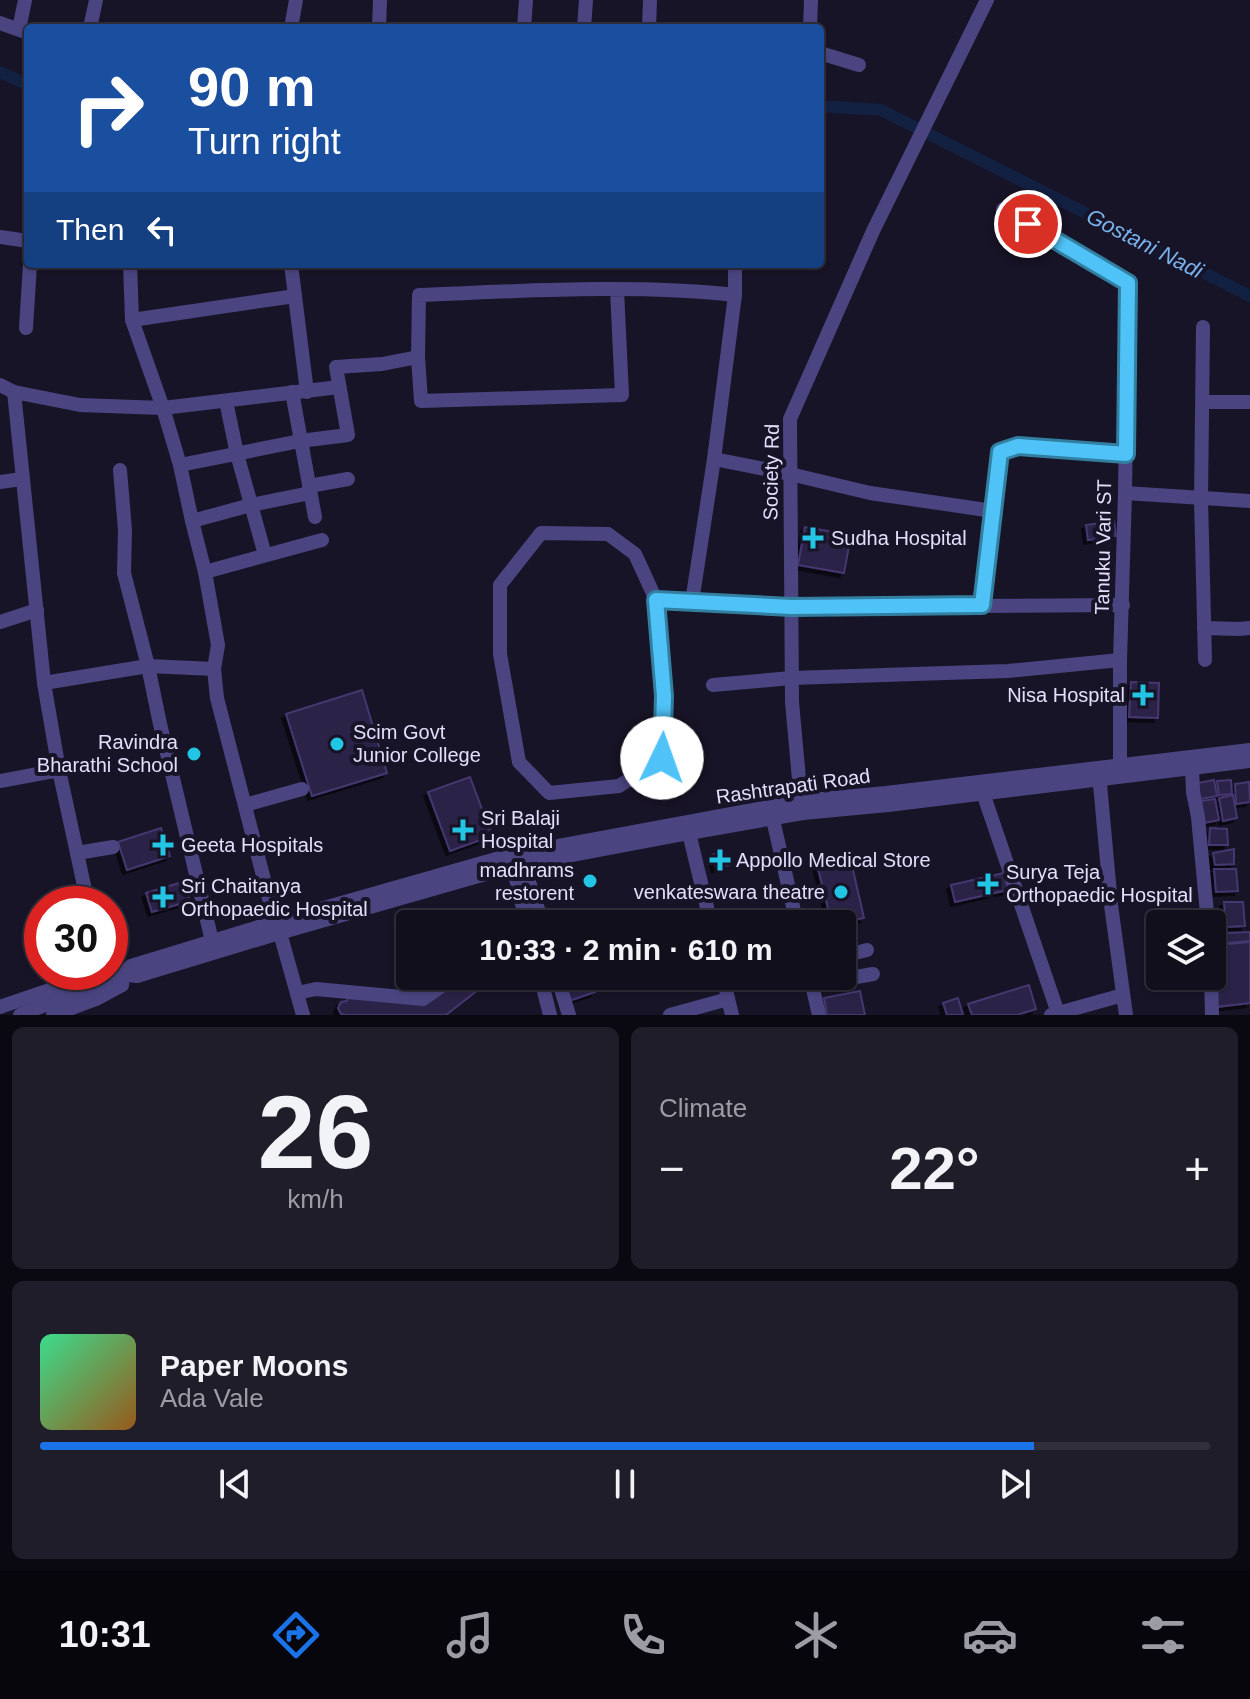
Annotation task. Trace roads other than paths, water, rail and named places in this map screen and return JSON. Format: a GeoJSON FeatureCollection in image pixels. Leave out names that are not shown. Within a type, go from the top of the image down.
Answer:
{"type":"FeatureCollection","features":[{"type":"Feature","properties":{"kind":"street"},"geometry":{"type":"LineString","coordinates":[[0,23],[23,31],[25,0]]}},
{"type":"Feature","properties":{"kind":"street"},"geometry":{"type":"LineString","coordinates":[[91,24],[96,0]]}},
{"type":"Feature","properties":{"kind":"street"},"geometry":{"type":"LineString","coordinates":[[292,24],[296,0]]}},
{"type":"Feature","properties":{"kind":"street"},"geometry":{"type":"LineString","coordinates":[[379,24],[380,0]]}},
{"type":"Feature","properties":{"kind":"street"},"geometry":{"type":"LineString","coordinates":[[524,24],[526,0]]}},
{"type":"Feature","properties":{"kind":"street"},"geometry":{"type":"LineString","coordinates":[[584,24],[586,0]]}},
{"type":"Feature","properties":{"kind":"street"},"geometry":{"type":"LineString","coordinates":[[649,24],[650,0]]}},
{"type":"Feature","properties":{"kind":"street"},"geometry":{"type":"LineString","coordinates":[[810,24],[811,0]]}},
{"type":"Feature","properties":{"kind":"street","name":"Society Rd"},"geometry":{"type":"LineString","coordinates":[[801,801],[791,678],[790,419],[867,245],[987,0]]}},
{"type":"Feature","properties":{"kind":"street"},"geometry":{"type":"LineString","coordinates":[[824,54],[859,65]]}},
{"type":"Feature","properties":{"kind":"street","name":"Tanuku Vari ST"},"geometry":{"type":"LineString","coordinates":[[1003,209],[1128,283],[1120,772]]}},
{"type":"Feature","properties":{"kind":"street"},"geometry":{"type":"LineString","coordinates":[[0,237],[24,240]]}},
{"type":"Feature","properties":{"kind":"street"},"geometry":{"type":"LineString","coordinates":[[26,328],[30,268]]}},
{"type":"Feature","properties":{"kind":"street"},"geometry":{"type":"LineString","coordinates":[[130,268],[132,320],[180,465],[205,572],[218,645],[214,669],[217,698],[303,1015]]}},
{"type":"Feature","properties":{"kind":"street"},"geometry":{"type":"LineString","coordinates":[[292,268],[307,392]]}},
{"type":"Feature","properties":{"kind":"street"},"geometry":{"type":"LineString","coordinates":[[692,602],[714,459],[735,295],[735,268]]}},
{"type":"Feature","properties":{"kind":"street"},"geometry":{"type":"LineString","coordinates":[[617,290],[622,395],[421,401],[419,295],[617,290],[686,290],[735,295]]}},
{"type":"Feature","properties":{"kind":"street"},"geometry":{"type":"LineString","coordinates":[[132,320],[295,296]]}},
{"type":"Feature","properties":{"kind":"street"},"geometry":{"type":"LineString","coordinates":[[1203,327],[1201,499],[1205,660]]}},
{"type":"Feature","properties":{"kind":"street"},"geometry":{"type":"LineString","coordinates":[[180,465],[300,441],[348,435],[336,367],[382,364],[418,357]]}},
{"type":"Feature","properties":{"kind":"street"},"geometry":{"type":"LineString","coordinates":[[84,886],[44,683],[22,479],[7,388],[80,405],[163,408],[339,387]]}},
{"type":"Feature","properties":{"kind":"street"},"geometry":{"type":"LineString","coordinates":[[292,392],[315,517]]}},
{"type":"Feature","properties":{"kind":"street"},"geometry":{"type":"LineString","coordinates":[[226,401],[265,555]]}},
{"type":"Feature","properties":{"kind":"street"},"geometry":{"type":"LineString","coordinates":[[1203,402],[1250,402]]}},
{"type":"Feature","properties":{"kind":"street"},"geometry":{"type":"LineString","coordinates":[[982,605],[1000,452],[1018,446],[1126,454]]}},
{"type":"Feature","properties":{"kind":"street"},"geometry":{"type":"LineString","coordinates":[[714,459],[870,493],[993,511]]}},
{"type":"Feature","properties":{"kind":"street"},"geometry":{"type":"LineString","coordinates":[[120,470],[125,530],[124,573],[212,941]]}},
{"type":"Feature","properties":{"kind":"street"},"geometry":{"type":"LineString","coordinates":[[0,482],[22,479]]}},
{"type":"Feature","properties":{"kind":"street"},"geometry":{"type":"LineString","coordinates":[[192,521],[348,479]]}},
{"type":"Feature","properties":{"kind":"street"},"geometry":{"type":"LineString","coordinates":[[1125,493],[1250,501]]}},
{"type":"Feature","properties":{"kind":"street"},"geometry":{"type":"LineString","coordinates":[[541,533],[608,534],[635,554],[656,600],[664,696],[662,758],[619,786],[549,793],[519,762],[500,654],[500,585],[541,533]]}},
{"type":"Feature","properties":{"kind":"street"},"geometry":{"type":"LineString","coordinates":[[205,572],[322,540]]}},
{"type":"Feature","properties":{"kind":"street"},"geometry":{"type":"LineString","coordinates":[[656,600],[791,607],[1123,605]]}},
{"type":"Feature","properties":{"kind":"street"},"geometry":{"type":"LineString","coordinates":[[0,622],[37,610]]}},
{"type":"Feature","properties":{"kind":"street"},"geometry":{"type":"LineString","coordinates":[[1204,628],[1250,628]]}},
{"type":"Feature","properties":{"kind":"street"},"geometry":{"type":"LineString","coordinates":[[713,685],[791,678],[1008,671],[1120,660]]}},
{"type":"Feature","properties":{"kind":"street"},"geometry":{"type":"LineString","coordinates":[[44,683],[148,666],[214,669]]}},
{"type":"Feature","properties":{"kind":"street","name":"Rashtrapati Road"},"geometry":{"type":"LineString","coordinates":[[1120,772],[1250,750]]}},
{"type":"Feature","properties":{"kind":"street","name":"Rashtrapati Road"},"geometry":{"type":"LineString","coordinates":[[515,862],[689,833],[771,813],[801,801],[1250,761]]}},
{"type":"Feature","properties":{"kind":"street"},"geometry":{"type":"LineString","coordinates":[[1192,768],[1207,910]]}},
{"type":"Feature","properties":{"kind":"street"},"geometry":{"type":"LineString","coordinates":[[0,781],[59,770]]}},
{"type":"Feature","properties":{"kind":"street"},"geometry":{"type":"LineString","coordinates":[[1100,774],[1111,905],[1126,1015]]}},
{"type":"Feature","properties":{"kind":"street","name":"Rashtrapati Road"},"geometry":{"type":"LineString","coordinates":[[128,969],[212,941],[277,927],[515,862],[771,813],[888,805],[1100,774]]}},
{"type":"Feature","properties":{"kind":"street"},"geometry":{"type":"LineString","coordinates":[[245,805],[302,789]]}},
{"type":"Feature","properties":{"kind":"street"},"geometry":{"type":"LineString","coordinates":[[983,793],[1054,1014],[1123,995]]}},
{"type":"Feature","properties":{"kind":"street"},"geometry":{"type":"LineString","coordinates":[[771,813],[794,910]]}},
{"type":"Feature","properties":{"kind":"street"},"geometry":{"type":"LineString","coordinates":[[689,833],[708,910]]}},
{"type":"Feature","properties":{"kind":"street"},"geometry":{"type":"LineString","coordinates":[[77,853],[113,847]]}},
{"type":"Feature","properties":{"kind":"street"},"geometry":{"type":"LineString","coordinates":[[515,862],[523,910]]}},
{"type":"Feature","properties":{"kind":"street"},"geometry":{"type":"LineString","coordinates":[[515,862],[537,910]]}},
{"type":"Feature","properties":{"kind":"street","name":"Rashtrapati Road"},"geometry":{"type":"LineString","coordinates":[[128,975],[137,976],[277,927]]}},
{"type":"Feature","properties":{"kind":"street"},"geometry":{"type":"LineString","coordinates":[[856,953],[867,950]]}},
{"type":"Feature","properties":{"kind":"street"},"geometry":{"type":"LineString","coordinates":[[856,976],[873,974]]}},
{"type":"Feature","properties":{"kind":"street"},"geometry":{"type":"LineString","coordinates":[[297,993],[316,989],[423,999],[438,990]]}},
{"type":"Feature","properties":{"kind":"street"},"geometry":{"type":"LineString","coordinates":[[0,1007],[50,990]]}},
{"type":"Feature","properties":{"kind":"street","name":"Rashtrapati Road"},"geometry":{"type":"LineString","coordinates":[[20,1015],[83,990]]}},
{"type":"Feature","properties":{"kind":"street"},"geometry":{"type":"LineString","coordinates":[[53,1015],[113,990]]}},
{"type":"Feature","properties":{"kind":"street"},"geometry":{"type":"LineString","coordinates":[[544,990],[550,1015]]}},
{"type":"Feature","properties":{"kind":"street"},"geometry":{"type":"LineString","coordinates":[[561,990],[569,1015]]}},
{"type":"Feature","properties":{"kind":"street"},"geometry":{"type":"LineString","coordinates":[[726,990],[732,1015]]}},
{"type":"Feature","properties":{"kind":"street"},"geometry":{"type":"LineString","coordinates":[[812,990],[819,1015]]}},
{"type":"Feature","properties":{"kind":"street"},"geometry":{"type":"LineString","coordinates":[[1211,990],[1212,1015]]}},
{"type":"Feature","properties":{"kind":"street"},"geometry":{"type":"LineString","coordinates":[[96,999],[102,1015]]}},
{"type":"Feature","properties":{"kind":"street"},"geometry":{"type":"LineString","coordinates":[[670,1015],[728,999]]}},
{"type":"Feature","properties":{"kind":"waterway","name":"Gostani Nadi"},"geometry":{"type":"LineString","coordinates":[[0,72],[24,83]]}},
{"type":"Feature","properties":{"kind":"waterway","name":"Gostani Nadi"},"geometry":{"type":"LineString","coordinates":[[824,106],[881,110],[1250,296]]}},
{"type":"Feature","properties":{"kind":"place","name":"Sudha Hospital"},"geometry":{"type":"Point","coordinates":[813,538]}},
{"type":"Feature","properties":{"kind":"place","name":"Nisa Hospital"},"geometry":{"type":"Point","coordinates":[1143,695]}},
{"type":"Feature","properties":{"kind":"place","name":"Scim Govt Junior College"},"geometry":{"type":"Point","coordinates":[337,744]}},
{"type":"Feature","properties":{"kind":"place","name":"Ravindra Bharathi School"},"geometry":{"type":"Point","coordinates":[194,754]}},
{"type":"Feature","properties":{"kind":"place","name":"Sri Balaji Hospital"},"geometry":{"type":"Point","coordinates":[463,830]}},
{"type":"Feature","properties":{"kind":"place","name":"Geeta Hospitals"},"geometry":{"type":"Point","coordinates":[163,845]}},
{"type":"Feature","properties":{"kind":"place","name":"Appollo Medical Store"},"geometry":{"type":"Point","coordinates":[720,860]}},
{"type":"Feature","properties":{"kind":"place","name":"madhrams restorent"},"geometry":{"type":"Point","coordinates":[590,881]}},
{"type":"Feature","properties":{"kind":"place","name":"Surya Teja Orthopaedic Hospital"},"geometry":{"type":"Point","coordinates":[988,884]}},
{"type":"Feature","properties":{"kind":"place","name":"venkateswara theatre"},"geometry":{"type":"Point","coordinates":[841,892]}},
{"type":"Feature","properties":{"kind":"place","name":"Sri Chaitanya Orthopaedic Hospital"},"geometry":{"type":"Point","coordinates":[163,897]}}]}
